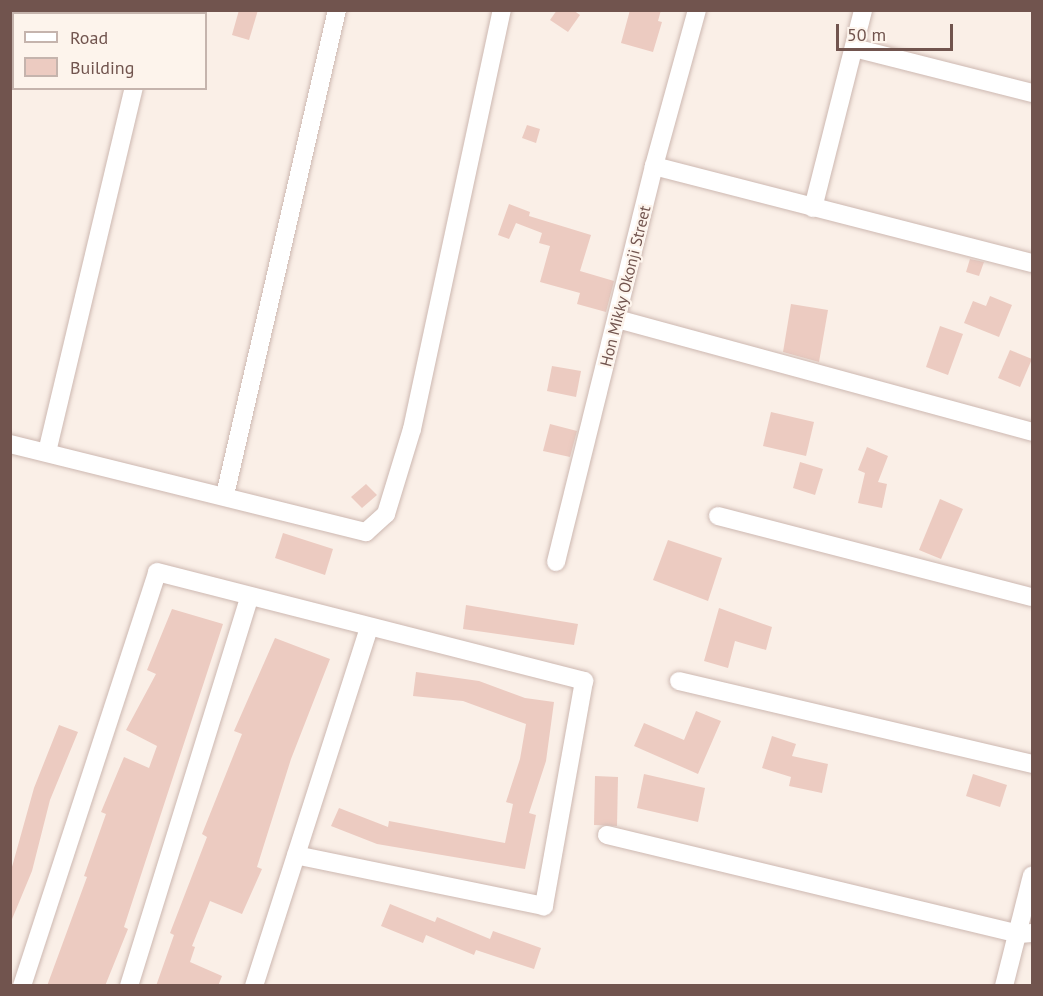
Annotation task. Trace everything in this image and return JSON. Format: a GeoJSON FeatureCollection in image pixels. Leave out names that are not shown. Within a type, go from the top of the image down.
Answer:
{"type":"FeatureCollection","features":[{"type":"Feature","properties":{"kind":"street"},"geometry":{"type":"LineString","coordinates":[[225,495],[337,10]]}},
{"type":"Feature","properties":{"kind":"street"},"geometry":{"type":"LineString","coordinates":[[10,444],[225,495],[366,532],[386,514],[412,429],[502,10]]}},
{"type":"Feature","properties":{"kind":"street","name":"Hon Mikky Okonji Street"},"geometry":{"type":"LineString","coordinates":[[556,562],[654,166],[697,10]]}},
{"type":"Feature","properties":{"kind":"street"},"geometry":{"type":"LineString","coordinates":[[813,208],[863,10]]}},
{"type":"Feature","properties":{"kind":"street"},"geometry":{"type":"LineString","coordinates":[[854,48],[1032,93]]}},
{"type":"Feature","properties":{"kind":"street"},"geometry":{"type":"LineString","coordinates":[[47,452],[134,90]]}},
{"type":"Feature","properties":{"kind":"street"},"geometry":{"type":"LineString","coordinates":[[654,166],[1032,263]]}},
{"type":"Feature","properties":{"kind":"street"},"geometry":{"type":"LineString","coordinates":[[617,319],[1032,432]]}},
{"type":"Feature","properties":{"kind":"street"},"geometry":{"type":"LineString","coordinates":[[718,516],[1032,597]]}},
{"type":"Feature","properties":{"kind":"street"},"geometry":{"type":"LineString","coordinates":[[22,986],[158,572],[369,628],[584,681],[544,906],[296,855]]}},
{"type":"Feature","properties":{"kind":"street"},"geometry":{"type":"LineString","coordinates":[[129,986],[250,596]]}},
{"type":"Feature","properties":{"kind":"street"},"geometry":{"type":"LineString","coordinates":[[254,986],[369,628]]}},
{"type":"Feature","properties":{"kind":"street"},"geometry":{"type":"LineString","coordinates":[[679,681],[1032,764]]}},
{"type":"Feature","properties":{"kind":"street"},"geometry":{"type":"LineString","coordinates":[[607,835],[1026,933]]}},
{"type":"Feature","properties":{"kind":"street"},"geometry":{"type":"LineString","coordinates":[[1004,986],[1026,933],[1032,874]]}},
{"type":"Feature","properties":{"kind":"building"},"geometry":{"type":"Polygon","coordinates":[[[239,10],[258,10],[249,40],[232,35],[239,10]]]}},
{"type":"Feature","properties":{"kind":"building"},"geometry":{"type":"Polygon","coordinates":[[[557,10],[573,10],[580,15],[568,32],[550,20],[557,10]]]}},
{"type":"Feature","properties":{"kind":"building"},"geometry":{"type":"Polygon","coordinates":[[[630,10],[661,10],[658,21],[662,22],[653,52],[621,43],[630,10]]]}},
{"type":"Feature","properties":{"kind":"building"},"geometry":{"type":"Polygon","coordinates":[[[527,125],[540,129],[536,143],[522,138],[527,125]]]}},
{"type":"Feature","properties":{"kind":"building"},"geometry":{"type":"Polygon","coordinates":[[[509,204],[530,212],[529,216],[591,235],[580,271],[614,281],[606,312],[577,304],[580,293],[540,282],[550,246],[539,243],[542,233],[516,223],[509,239],[498,235],[509,204]]]}},
{"type":"Feature","properties":{"kind":"building"},"geometry":{"type":"Polygon","coordinates":[[[970,259],[984,262],[979,276],[966,272],[970,259]]]}},
{"type":"Feature","properties":{"kind":"building"},"geometry":{"type":"Polygon","coordinates":[[[990,296],[1012,305],[999,337],[964,323],[973,301],[986,306],[990,296]]]}},
{"type":"Feature","properties":{"kind":"building"},"geometry":{"type":"Polygon","coordinates":[[[791,304],[828,310],[819,362],[783,352],[791,304]]]}},
{"type":"Feature","properties":{"kind":"building"},"geometry":{"type":"Polygon","coordinates":[[[940,326],[963,334],[948,375],[926,367],[940,326]]]}},
{"type":"Feature","properties":{"kind":"building"},"geometry":{"type":"Polygon","coordinates":[[[1010,350],[1032,359],[1020,387],[998,378],[1010,350]]]}},
{"type":"Feature","properties":{"kind":"building"},"geometry":{"type":"Polygon","coordinates":[[[552,366],[581,371],[576,397],[547,391],[552,366]]]}},
{"type":"Feature","properties":{"kind":"building"},"geometry":{"type":"Polygon","coordinates":[[[771,412],[814,422],[806,456],[763,446],[771,412]]]}},
{"type":"Feature","properties":{"kind":"building"},"geometry":{"type":"Polygon","coordinates":[[[550,424],[577,431],[570,457],[543,451],[550,424]]]}},
{"type":"Feature","properties":{"kind":"building"},"geometry":{"type":"Polygon","coordinates":[[[867,447],[888,456],[878,482],[887,484],[882,508],[858,503],[865,473],[858,470],[867,447]]]}},
{"type":"Feature","properties":{"kind":"building"},"geometry":{"type":"Polygon","coordinates":[[[800,462],[823,469],[815,495],[793,488],[800,462]]]}},
{"type":"Feature","properties":{"kind":"building"},"geometry":{"type":"Polygon","coordinates":[[[366,484],[377,495],[362,508],[351,497],[366,484]]]}},
{"type":"Feature","properties":{"kind":"building"},"geometry":{"type":"Polygon","coordinates":[[[940,499],[963,509],[941,559],[919,550],[940,499]]]}},
{"type":"Feature","properties":{"kind":"building"},"geometry":{"type":"Polygon","coordinates":[[[283,533],[333,549],[325,575],[275,558],[283,533]]]}},
{"type":"Feature","properties":{"kind":"building"},"geometry":{"type":"Polygon","coordinates":[[[668,540],[722,558],[708,601],[653,580],[668,540]]]}},
{"type":"Feature","properties":{"kind":"building"},"geometry":{"type":"Polygon","coordinates":[[[466,605],[578,624],[574,645],[463,629],[466,605]]]}},
{"type":"Feature","properties":{"kind":"building"},"geometry":{"type":"Polygon","coordinates":[[[719,608],[772,627],[766,650],[735,641],[728,668],[704,661],[719,608]]]}},
{"type":"Feature","properties":{"kind":"building"},"geometry":{"type":"Polygon","coordinates":[[[172,609],[223,624],[124,927],[128,929],[105,986],[47,986],[87,877],[84,876],[106,814],[101,812],[124,757],[149,768],[157,746],[126,730],[156,674],[147,670],[172,609]]]}},
{"type":"Feature","properties":{"kind":"building"},"geometry":{"type":"Polygon","coordinates":[[[275,638],[330,659],[291,759],[257,867],[262,869],[242,914],[210,901],[192,946],[195,947],[190,962],[222,976],[218,986],[156,986],[174,935],[170,933],[207,837],[202,834],[242,734],[234,731],[275,638]]]}},
{"type":"Feature","properties":{"kind":"building"},"geometry":{"type":"Polygon","coordinates":[[[416,672],[479,681],[525,698],[554,702],[546,761],[529,813],[536,815],[525,869],[377,844],[331,826],[339,808],[388,827],[389,821],[505,843],[513,804],[506,802],[520,759],[526,724],[463,701],[413,696],[416,672]]]}},
{"type":"Feature","properties":{"kind":"building"},"geometry":{"type":"Polygon","coordinates":[[[696,711],[721,721],[698,774],[634,746],[644,723],[684,740],[696,711]]]}},
{"type":"Feature","properties":{"kind":"building"},"geometry":{"type":"Polygon","coordinates":[[[59,725],[78,732],[50,800],[32,871],[10,924],[10,874],[34,788],[59,725]]]}},
{"type":"Feature","properties":{"kind":"building"},"geometry":{"type":"Polygon","coordinates":[[[772,736],[796,744],[792,756],[828,764],[822,793],[789,786],[791,777],[762,768],[772,736]]]}},
{"type":"Feature","properties":{"kind":"building"},"geometry":{"type":"Polygon","coordinates":[[[644,774],[705,788],[698,822],[637,808],[644,774]]]}},
{"type":"Feature","properties":{"kind":"building"},"geometry":{"type":"Polygon","coordinates":[[[973,774],[1007,785],[1000,807],[966,796],[973,774]]]}},
{"type":"Feature","properties":{"kind":"building"},"geometry":{"type":"Polygon","coordinates":[[[595,776],[618,777],[617,826],[594,825],[595,776]]]}},
{"type":"Feature","properties":{"kind":"building"},"geometry":{"type":"Polygon","coordinates":[[[390,904],[435,922],[437,917],[490,939],[493,931],[541,948],[534,969],[476,950],[474,955],[426,935],[423,943],[381,926],[390,904]]]}}]}
